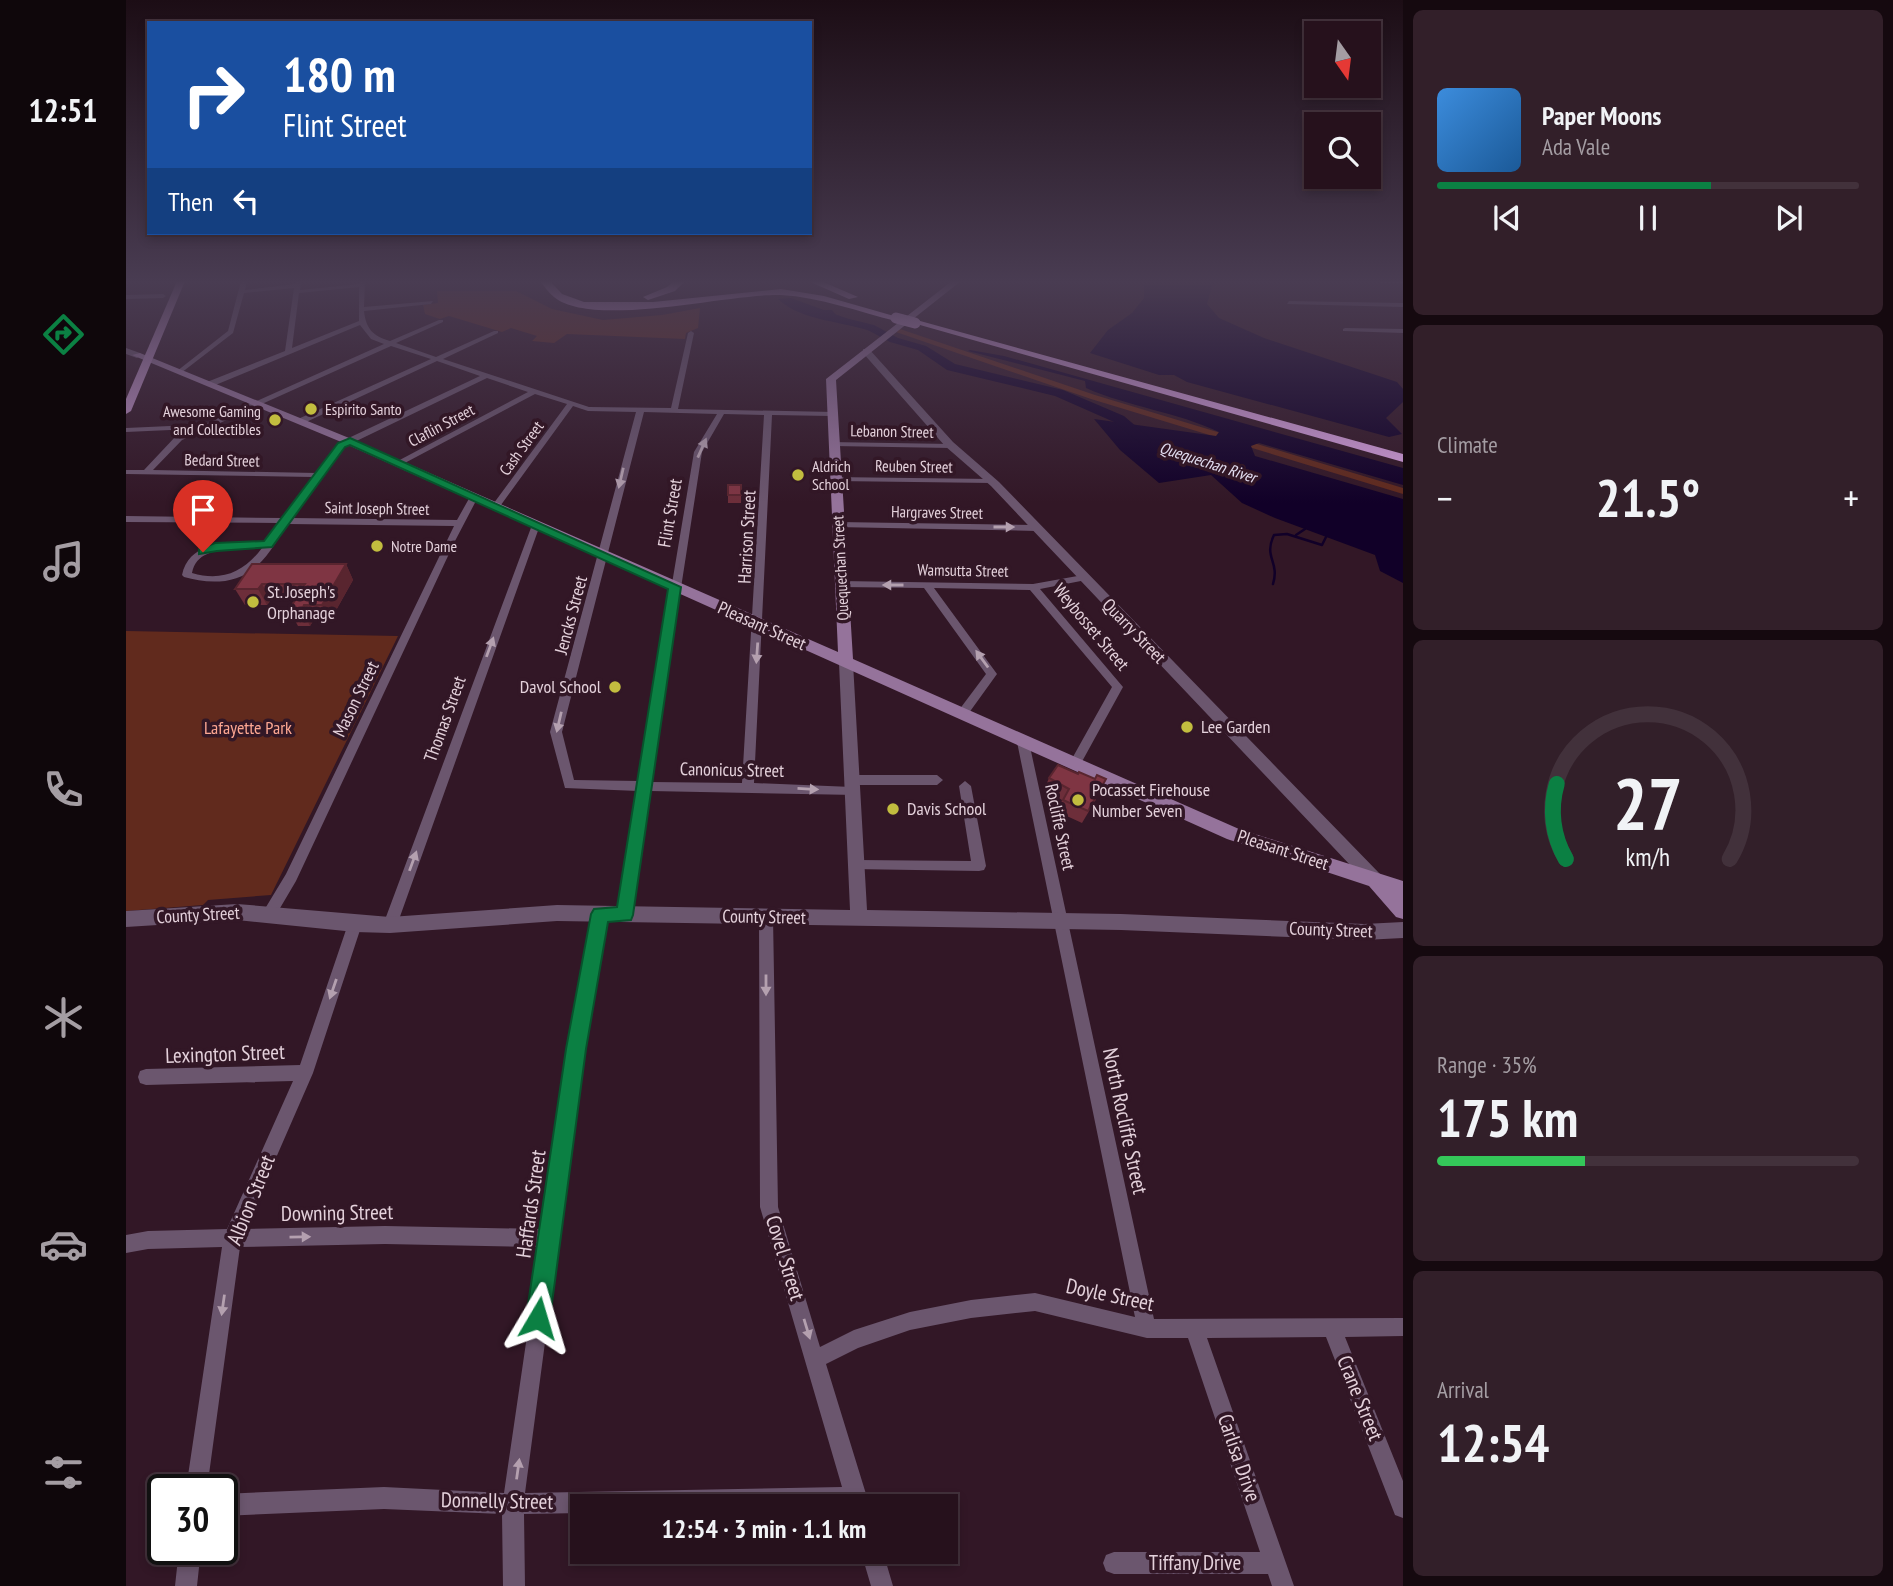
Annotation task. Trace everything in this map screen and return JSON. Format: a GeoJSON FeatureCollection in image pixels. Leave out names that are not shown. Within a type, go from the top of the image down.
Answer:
{"type":"FeatureCollection","features":[{"type":"Feature","properties":{"kind":"highway"},"geometry":{"type":"LineString","coordinates":[[1036,355],[1403,458]]}},
{"type":"Feature","properties":{"kind":"highway"},"geometry":{"type":"LineString","coordinates":[[1049,355],[1403,450]]}},
{"type":"Feature","properties":{"kind":"main road","name":"Quequechan Street"},"geometry":{"type":"LineString","coordinates":[[846,663],[831,378],[861,355]]}},
{"type":"Feature","properties":{"kind":"main road","name":"Pleasant Street"},"geometry":{"type":"LineString","coordinates":[[133,364],[179,372],[301,421],[1233,834],[1403,889]]}},
{"type":"Feature","properties":{"kind":"main road"},"geometry":{"type":"LineString","coordinates":[[126,411],[133,364]]}},
{"type":"Feature","properties":{"kind":"main road","name":"Quarry Street"},"geometry":{"type":"LineString","coordinates":[[1375,880],[1403,911]]}},
{"type":"Feature","properties":{"kind":"street"},"geometry":{"type":"LineString","coordinates":[[179,372],[201,355]]}},
{"type":"Feature","properties":{"kind":"street"},"geometry":{"type":"LineString","coordinates":[[210,384],[281,355]]}},
{"type":"Feature","properties":{"kind":"street"},"geometry":{"type":"LineString","coordinates":[[145,472],[179,438],[363,355]]}},
{"type":"Feature","properties":{"kind":"street"},"geometry":{"type":"LineString","coordinates":[[424,355],[570,405],[597,411],[831,415]]}},
{"type":"Feature","properties":{"kind":"street"},"geometry":{"type":"LineString","coordinates":[[301,421],[444,355]]}},
{"type":"Feature","properties":{"kind":"street"},"geometry":{"type":"LineString","coordinates":[[674,412],[686,355]]}},
{"type":"Feature","properties":{"kind":"street","name":"Quarry Street"},"geometry":{"type":"LineString","coordinates":[[870,355],[951,446],[992,481],[1375,880]]}},
{"type":"Feature","properties":{"kind":"street"},"geometry":{"type":"LineString","coordinates":[[268,545],[215,547],[192,560],[187,568],[187,575],[202,580],[232,577],[255,563],[341,445],[485,376]]}},
{"type":"Feature","properties":{"kind":"street","name":"Claflin Street"},"geometry":{"type":"LineString","coordinates":[[398,463],[533,392]]}},
{"type":"Feature","properties":{"kind":"street","name":"Cash Street"},"geometry":{"type":"LineString","coordinates":[[495,507],[570,405]]}},
{"type":"Feature","properties":{"kind":"street","name":"Jencks Street"},"geometry":{"type":"LineString","coordinates":[[569,785],[556,732],[640,412]]}},
{"type":"Feature","properties":{"kind":"street","name":"Flint Street"},"geometry":{"type":"LineString","coordinates":[[624,915],[698,452],[720,413]]}},
{"type":"Feature","properties":{"kind":"street","name":"Harrison Street"},"geometry":{"type":"LineString","coordinates":[[748,787],[759,625],[768,413]]}},
{"type":"Feature","properties":{"kind":"street"},"geometry":{"type":"LineString","coordinates":[[126,430],[170,428],[194,431]]}},
{"type":"Feature","properties":{"kind":"street","name":"Lebanon Street"},"geometry":{"type":"LineString","coordinates":[[833,444],[951,446]]}},
{"type":"Feature","properties":{"kind":"street","name":"Bedard Street"},"geometry":{"type":"LineString","coordinates":[[126,472],[318,475]]}},
{"type":"Feature","properties":{"kind":"street","name":"Reuben Street"},"geometry":{"type":"LineString","coordinates":[[835,479],[992,481]]}},
{"type":"Feature","properties":{"kind":"street","name":"Mason Street"},"geometry":{"type":"LineString","coordinates":[[268,916],[291,877],[474,498]]}},
{"type":"Feature","properties":{"kind":"street","name":"Saint Joseph Street"},"geometry":{"type":"LineString","coordinates":[[126,519],[460,523]]}},
{"type":"Feature","properties":{"kind":"street","name":"Thomas Street"},"geometry":{"type":"LineString","coordinates":[[390,925],[536,525]]}},
{"type":"Feature","properties":{"kind":"street","name":"Hargraves Street"},"geometry":{"type":"LineString","coordinates":[[838,525],[1037,528]]}},
{"type":"Feature","properties":{"kind":"street","name":"Wamsutta Street"},"geometry":{"type":"LineString","coordinates":[[841,584],[1033,587],[1083,578]]}},
{"type":"Feature","properties":{"kind":"street"},"geometry":{"type":"LineString","coordinates":[[927,585],[992,674],[962,714]]}},
{"type":"Feature","properties":{"kind":"street","name":"Weybosset Street"},"geometry":{"type":"LineString","coordinates":[[1033,587],[1118,687],[1074,764]]}},
{"type":"Feature","properties":{"kind":"street","name":"Quequechan Street"},"geometry":{"type":"LineString","coordinates":[[846,663],[859,918]]}},
{"type":"Feature","properties":{"kind":"street","name":"Rocliffe Street"},"geometry":{"type":"LineString","coordinates":[[1023,742],[1062,921]]}},
{"type":"Feature","properties":{"kind":"street","name":"Canonicus Street"},"geometry":{"type":"LineString","coordinates":[[569,785],[852,786],[937,780]]}},
{"type":"Feature","properties":{"kind":"street"},"geometry":{"type":"LineString","coordinates":[[856,864],[979,866],[965,786]]}},
{"type":"Feature","properties":{"kind":"street","name":"County Street"},"geometry":{"type":"LineString","coordinates":[[126,919],[224,912],[390,925],[516,915],[600,914],[1062,921],[1364,932],[1403,930]]}},
{"type":"Feature","properties":{"kind":"street","name":"Haffards Street"},"geometry":{"type":"LineString","coordinates":[[514,1586],[513,1504],[576,1049],[600,914]]}},
{"type":"Feature","properties":{"kind":"street","name":"Covel Street"},"geometry":{"type":"LineString","coordinates":[[766,917],[769,1207],[855,1494]]}},
{"type":"Feature","properties":{"kind":"street","name":"North Rocliffe Street"},"geometry":{"type":"LineString","coordinates":[[1062,921],[1147,1329]]}},
{"type":"Feature","properties":{"kind":"street","name":"Albion Street"},"geometry":{"type":"LineString","coordinates":[[198,1474],[232,1238],[305,1073],[355,924]]}},
{"type":"Feature","properties":{"kind":"street","name":"Lexington Street"},"geometry":{"type":"LineString","coordinates":[[146,1077],[305,1073]]}},
{"type":"Feature","properties":{"kind":"street","name":"Downing Street"},"geometry":{"type":"LineString","coordinates":[[126,1244],[148,1240],[385,1235],[549,1238]]}},
{"type":"Feature","properties":{"kind":"street","name":"Doyle Street"},"geometry":{"type":"LineString","coordinates":[[816,1359],[854,1340],[910,1321],[1035,1302],[1147,1329],[1403,1327]]}},
{"type":"Feature","properties":{"kind":"street","name":"Crane Street"},"geometry":{"type":"LineString","coordinates":[[1332,1328],[1403,1507]]}},
{"type":"Feature","properties":{"kind":"street","name":"Carlisa Drive"},"geometry":{"type":"LineString","coordinates":[[1194,1329],[1283,1586]]}},
{"type":"Feature","properties":{"kind":"street","name":"Donnelly Street"},"geometry":{"type":"LineString","coordinates":[[238,1504],[384,1498],[570,1504]]}},
{"type":"Feature","properties":{"kind":"street","name":"Tiffany Drive"},"geometry":{"type":"LineString","coordinates":[[1114,1563],[1275,1563]]}},
{"type":"Feature","properties":{"kind":"street"},"geometry":{"type":"LineString","coordinates":[[876,1564],[882,1586]]}},
{"type":"Feature","properties":{"kind":"street"},"geometry":{"type":"LineString","coordinates":[[186,1586],[188,1565]]}},
{"type":"Feature","properties":{"kind":"green space"},"geometry":{"type":"Polygon","coordinates":[[[963,355],[977,355],[1095,395],[1403,488],[1403,494],[1091,399],[963,355]]]}},
{"type":"Feature","properties":{"kind":"green space","name":"Lafayette Park"},"geometry":{"type":"Polygon","coordinates":[[[126,631],[398,636],[271,895],[208,900],[203,905],[126,911],[126,631]]]}},
{"type":"Feature","properties":{"kind":"water"},"geometry":{"type":"Polygon","coordinates":[[[984,355],[1004,356],[1403,468],[1403,485],[1259,443],[1251,446],[1255,456],[1403,499],[1403,583],[1380,571],[1375,555],[1242,503],[1211,475],[1159,483],[1120,450],[1094,419],[1216,436],[1219,432],[1187,419],[1102,395],[1086,388],[1085,381],[984,355]]]}},
{"type":"Feature","properties":{"kind":"water"},"geometry":{"type":"Polygon","coordinates":[[[1096,355],[1315,355],[1397,382],[1403,389],[1403,402],[1386,418],[1402,434],[1389,437],[1187,382],[1174,375],[1159,375],[1096,355]]]}},
{"type":"Feature","properties":{"kind":"building"},"geometry":{"type":"Polygon","coordinates":[[[728,485],[741,485],[741,495],[728,495],[728,485]]]}},
{"type":"Feature","properties":{"kind":"building"},"geometry":{"type":"Polygon","coordinates":[[[252,564],[346,564],[322,605],[304,605],[302,610],[289,610],[305,584],[262,584],[258,589],[235,589],[252,564]]]}},
{"type":"Feature","properties":{"kind":"building"},"geometry":{"type":"Polygon","coordinates":[[[1058,765],[1095,779],[1097,775],[1106,779],[1088,811],[1063,800],[1069,789],[1049,778],[1058,765]]]}},
{"type":"Feature","properties":{"kind":"waterway","name":"Quequechan River"},"geometry":{"type":"LineString","coordinates":[[933,355],[951,367],[1059,393],[1119,419],[1145,440]]}},
{"type":"Feature","properties":{"kind":"waterway"},"geometry":{"type":"LineString","coordinates":[[1296,535],[1305,529]]}},
{"type":"Feature","properties":{"kind":"waterway"},"geometry":{"type":"LineString","coordinates":[[1273,584],[1275,570],[1270,549],[1274,535],[1287,534],[1322,545],[1326,537]]}},
{"type":"Feature","properties":{"kind":"place","name":"Espirito Santo"},"geometry":{"type":"Point","coordinates":[311,409]}},
{"type":"Feature","properties":{"kind":"place","name":"Awesome Gaming and Collectibles"},"geometry":{"type":"Point","coordinates":[275,420]}},
{"type":"Feature","properties":{"kind":"place","name":"Aldrich School"},"geometry":{"type":"Point","coordinates":[798,475]}},
{"type":"Feature","properties":{"kind":"place","name":"Notre Dame"},"geometry":{"type":"Point","coordinates":[377,546]}},
{"type":"Feature","properties":{"kind":"place","name":"St. Joseph's Orphanage"},"geometry":{"type":"Point","coordinates":[253,602]}},
{"type":"Feature","properties":{"kind":"place","name":"Davol School"},"geometry":{"type":"Point","coordinates":[615,687]}},
{"type":"Feature","properties":{"kind":"place","name":"Lee Garden"},"geometry":{"type":"Point","coordinates":[1187,727]}},
{"type":"Feature","properties":{"kind":"place","name":"Pocasset Firehouse Number Seven"},"geometry":{"type":"Point","coordinates":[1078,800]}},
{"type":"Feature","properties":{"kind":"place","name":"Davis School"},"geometry":{"type":"Point","coordinates":[893,809]}},
{"type":"Feature","properties":{"kind":"route"},"geometry":{"type":"LineString","coordinates":[[203,552],[215,547],[268,545],[341,445],[350,442],[675,587],[624,915],[600,914],[576,1049],[538,1318]]}}]}
